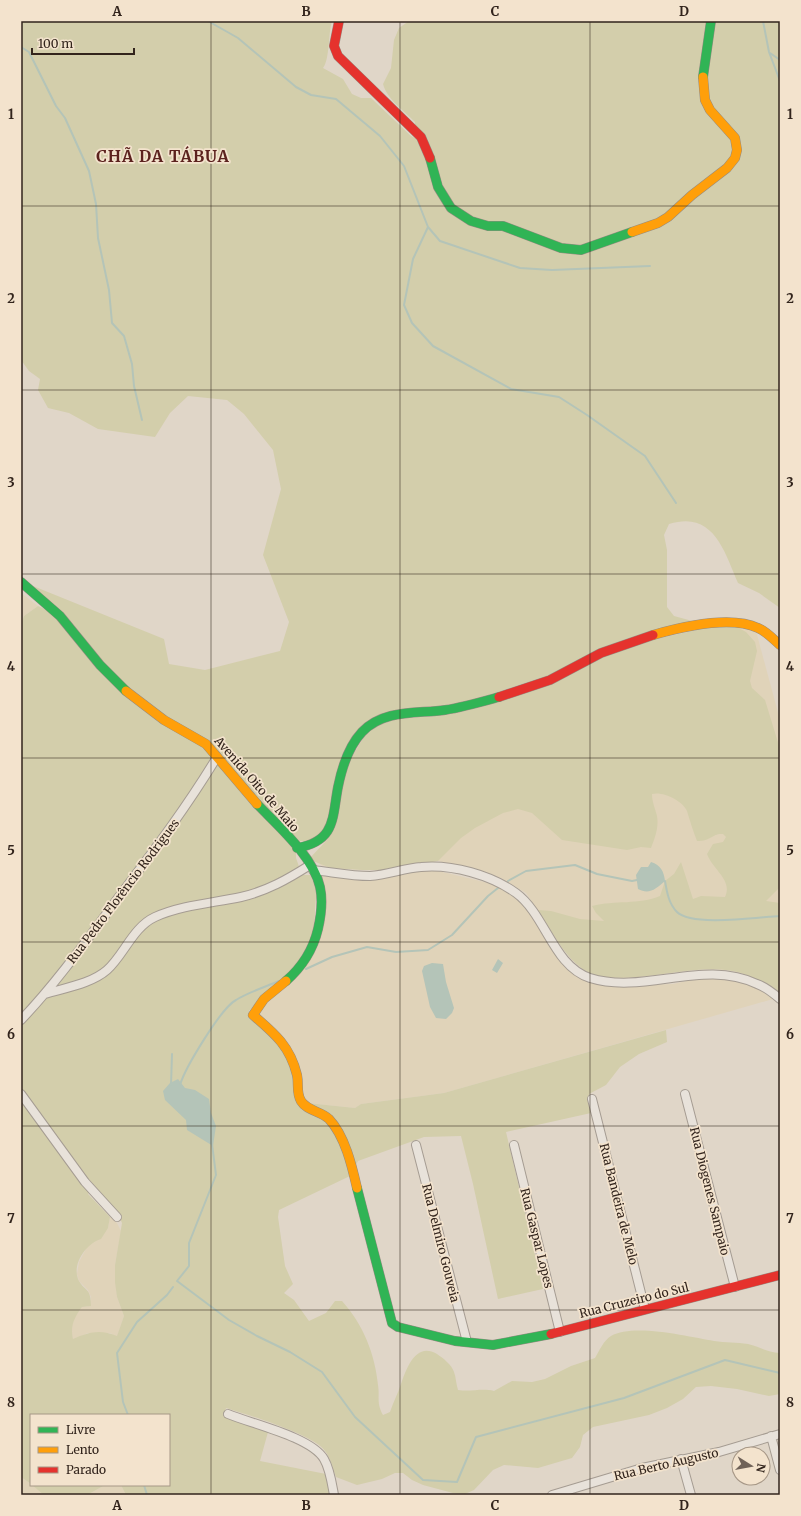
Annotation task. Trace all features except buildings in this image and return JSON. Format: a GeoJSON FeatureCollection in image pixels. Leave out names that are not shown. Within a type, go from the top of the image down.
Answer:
{"type":"FeatureCollection","features":[{"type":"Feature","properties":{"kind":"street"},"geometry":{"type":"LineString","coordinates":[[339,21],[334,46],[338,56],[421,137],[430,157],[438,187],[451,208],[472,221],[488,226],[503,226],[569,250],[581,250],[658,223],[668,217],[692,195],[727,168],[735,158],[737,150],[735,138],[710,110],[705,100],[702,86],[710,34],[710,21]]}},
{"type":"Feature","properties":{"kind":"street","name":"Avenida Oito de Maio"},"geometry":{"type":"LineString","coordinates":[[21,582],[60,616],[101,667],[117,682],[164,720],[205,743],[218,757],[236,782],[297,848],[311,867],[320,886],[322,900],[313,946],[300,968],[265,998],[253,1015],[279,1037],[286,1046],[297,1075],[298,1096],[304,1106],[320,1112],[329,1119],[340,1135],[353,1171],[382,1294],[392,1323],[398,1328],[405,1330],[466,1342]]}},
{"type":"Feature","properties":{"kind":"street"},"geometry":{"type":"LineString","coordinates":[[297,848],[316,843],[327,833],[332,822],[338,785],[348,754],[359,735],[373,722],[396,716],[438,711],[480,702],[560,676],[599,654],[625,643],[696,626],[731,622],[750,625],[764,631],[780,645]]}},
{"type":"Feature","properties":{"kind":"street","name":"Rua Pedro Florêncio Rodrigues"},"geometry":{"type":"LineString","coordinates":[[21,1020],[44,994],[184,809],[218,757]]}},
{"type":"Feature","properties":{"kind":"street"},"geometry":{"type":"LineString","coordinates":[[44,994],[83,982],[105,972],[116,961],[142,926],[156,916],[242,897],[270,888],[311,867],[368,876],[427,866],[456,869],[479,875],[502,884],[520,896],[536,914],[560,953],[576,970],[583,975],[616,983],[658,980],[696,974],[724,975],[744,978],[758,984],[780,999]]}},
{"type":"Feature","properties":{"kind":"street"},"geometry":{"type":"LineString","coordinates":[[21,1094],[85,1182],[116,1217]]}},
{"type":"Feature","properties":{"kind":"street","name":"Rua Diogenes Sampaio"},"geometry":{"type":"LineString","coordinates":[[686,1094],[735,1287]]}},
{"type":"Feature","properties":{"kind":"street","name":"Rua Bandeira de Melo"},"geometry":{"type":"LineString","coordinates":[[592,1099],[645,1309]]}},
{"type":"Feature","properties":{"kind":"street","name":"Rua Delmiro Gouveia"},"geometry":{"type":"LineString","coordinates":[[416,1145],[466,1342]]}},
{"type":"Feature","properties":{"kind":"street","name":"Rua Gaspar Lopes"},"geometry":{"type":"LineString","coordinates":[[514,1145],[560,1332]]}},
{"type":"Feature","properties":{"kind":"street","name":"Rua Cruzeiro do Sul"},"geometry":{"type":"LineString","coordinates":[[466,1342],[493,1345],[521,1341],[780,1275]]}},
{"type":"Feature","properties":{"kind":"street"},"geometry":{"type":"LineString","coordinates":[[228,1414],[285,1434],[317,1451],[328,1466],[334,1495]]}},
{"type":"Feature","properties":{"kind":"street","name":"Rua Berto Augusto"},"geometry":{"type":"LineString","coordinates":[[552,1495],[642,1468],[719,1452],[780,1434]]}},
{"type":"Feature","properties":{"kind":"street"},"geometry":{"type":"LineString","coordinates":[[771,1436],[780,1470]]}},
{"type":"Feature","properties":{"kind":"street"},"geometry":{"type":"LineString","coordinates":[[681,1459],[691,1495]]}},
{"type":"Feature","properties":{"kind":"shaded area"},"geometry":{"type":"Polygon","coordinates":[[[21,21],[332,21],[327,59],[323,68],[343,79],[352,94],[361,98],[371,98],[411,136],[415,138],[415,122],[392,100],[383,84],[391,68],[394,40],[399,28],[409,21],[780,21],[780,608],[759,593],[738,583],[722,546],[715,536],[706,528],[696,523],[684,521],[669,524],[664,535],[667,550],[667,607],[674,616],[696,622],[564,670],[474,700],[426,709],[355,733],[335,804],[324,829],[319,836],[314,839],[296,841],[296,858],[302,875],[310,875],[316,893],[314,924],[310,943],[304,955],[297,963],[249,1011],[277,1032],[307,1103],[355,1108],[361,1104],[444,1093],[666,1030],[667,1042],[639,1054],[620,1067],[606,1085],[589,1094],[591,1113],[506,1132],[543,1289],[498,1299],[461,1136],[424,1137],[358,1161],[350,1176],[279,1210],[278,1217],[285,1266],[293,1284],[284,1293],[294,1300],[309,1321],[326,1313],[335,1301],[342,1301],[356,1319],[371,1351],[379,1389],[379,1403],[383,1415],[390,1412],[409,1364],[413,1358],[423,1351],[430,1351],[437,1354],[449,1364],[455,1374],[458,1390],[494,1391],[512,1381],[532,1382],[545,1379],[571,1366],[595,1358],[608,1338],[621,1332],[633,1331],[662,1332],[718,1342],[748,1344],[767,1351],[780,1353],[780,1394],[769,1396],[737,1389],[711,1386],[696,1387],[683,1399],[667,1408],[649,1415],[593,1427],[583,1435],[580,1447],[572,1458],[538,1468],[504,1465],[493,1470],[474,1490],[465,1494],[453,1493],[423,1485],[412,1480],[403,1473],[395,1473],[382,1479],[357,1485],[336,1477],[325,1451],[308,1438],[279,1426],[226,1408],[224,1416],[268,1432],[260,1461],[326,1474],[331,1495],[126,1495],[122,1486],[170,1486],[170,1414],[30,1414],[30,1483],[21,1477],[21,624],[24,616],[38,606],[66,619],[33,586],[164,639],[169,664],[205,670],[280,651],[289,622],[263,555],[281,489],[273,450],[244,414],[227,400],[188,396],[170,413],[155,437],[98,429],[69,413],[48,408],[38,390],[40,379],[29,371],[21,360],[21,21]],[[94,1187],[88,1194],[110,1217],[108,1228],[101,1239],[86,1249],[79,1260],[77,1267],[78,1279],[90,1295],[91,1306],[82,1307],[73,1322],[73,1339],[95,1332],[117,1336],[124,1316],[117,1297],[115,1282],[115,1265],[122,1223],[117,1212],[94,1187]]]}},
{"type":"Feature","properties":{"kind":"shaded area"},"geometry":{"type":"Polygon","coordinates":[[[21,593],[38,606],[24,616],[21,624],[21,593]]]}},
{"type":"Feature","properties":{"kind":"shaded area"},"geometry":{"type":"Polygon","coordinates":[[[710,627],[737,627],[746,632],[755,642],[757,651],[750,681],[752,688],[765,700],[780,749],[780,887],[766,901],[780,903],[780,996],[758,980],[745,974],[716,969],[633,977],[614,978],[597,976],[584,970],[570,957],[558,942],[538,910],[551,911],[580,919],[604,921],[596,913],[592,906],[609,903],[644,901],[660,896],[665,881],[674,874],[681,862],[693,899],[701,896],[725,897],[727,891],[724,880],[707,854],[713,844],[723,842],[726,837],[723,834],[719,834],[706,840],[697,841],[685,807],[677,800],[667,795],[656,793],[652,794],[657,816],[657,828],[651,848],[641,847],[627,850],[562,840],[532,813],[518,809],[503,813],[475,828],[461,838],[438,861],[385,870],[363,870],[331,868],[313,861],[311,857],[327,840],[348,763],[367,732],[380,723],[401,718],[435,716],[610,653],[651,640],[710,627]]]}},
{"type":"Feature","properties":{"kind":"shaded area"},"geometry":{"type":"Polygon","coordinates":[[[737,627],[756,631],[780,720],[780,996],[756,978],[731,970],[698,969],[624,979],[572,960],[526,893],[501,878],[470,868],[438,861],[363,870],[331,868],[322,866],[311,857],[327,840],[737,627]]]}},
{"type":"Feature","properties":{"kind":"shaded area"},"geometry":{"type":"Polygon","coordinates":[[[651,862],[661,869],[665,881],[652,890],[642,891],[638,889],[636,875],[641,867],[648,867],[651,862]]]}},
{"type":"Feature","properties":{"kind":"shaded area"},"geometry":{"type":"Polygon","coordinates":[[[434,870],[497,885],[521,901],[574,973],[590,982],[623,986],[673,984],[700,978],[727,979],[747,983],[773,999],[444,1093],[361,1104],[355,1108],[307,1103],[260,1019],[258,1011],[315,952],[322,874],[434,870]]]}},
{"type":"Feature","properties":{"kind":"shaded area"},"geometry":{"type":"Polygon","coordinates":[[[498,959],[503,963],[497,973],[492,970],[498,959]]]}},
{"type":"Feature","properties":{"kind":"shaded area"},"geometry":{"type":"Polygon","coordinates":[[[432,963],[443,964],[446,982],[454,1008],[452,1013],[446,1019],[436,1018],[430,1007],[422,971],[424,966],[432,963]]]}},
{"type":"Feature","properties":{"kind":"shaded area"},"geometry":{"type":"Polygon","coordinates":[[[178,1079],[185,1088],[195,1090],[209,1099],[211,1113],[216,1126],[213,1146],[187,1130],[186,1120],[165,1100],[163,1091],[170,1083],[178,1079]]]}},
{"type":"Feature","properties":{"kind":"shaded area"},"geometry":{"type":"Polygon","coordinates":[[[110,1217],[117,1223],[121,1231],[115,1265],[117,1297],[124,1316],[117,1337],[110,1333],[88,1333],[73,1340],[71,1330],[74,1318],[82,1307],[90,1306],[91,1297],[88,1290],[79,1281],[77,1274],[79,1262],[87,1247],[108,1228],[110,1217]]]}},
{"type":"Feature","properties":{"kind":"shaded area"},"geometry":{"type":"Polygon","coordinates":[[[21,1477],[30,1484],[30,1486],[33,1486],[44,1495],[21,1495],[21,1477]]]}},
{"type":"Feature","properties":{"kind":"shaded area"},"geometry":{"type":"Polygon","coordinates":[[[33,1486],[103,1486],[87,1495],[44,1495],[33,1486]]]}},
{"type":"Feature","properties":{"kind":"shaded area"},"geometry":{"type":"Polygon","coordinates":[[[103,1486],[122,1486],[126,1495],[87,1495],[103,1486]]]}},
{"type":"Feature","properties":{"kind":"waterway"},"geometry":{"type":"LineString","coordinates":[[208,21],[238,38],[296,87],[311,95],[336,99],[380,136],[404,166],[428,227],[440,241],[520,268],[552,270],[650,266]]}},
{"type":"Feature","properties":{"kind":"waterway"},"geometry":{"type":"LineString","coordinates":[[763,21],[769,52],[780,81]]}},
{"type":"Feature","properties":{"kind":"waterway"},"geometry":{"type":"LineString","coordinates":[[21,47],[29,52],[56,106],[65,118],[89,171],[96,204],[98,238],[109,290],[112,323],[124,336],[132,364],[134,386],[142,420]]}},
{"type":"Feature","properties":{"kind":"waterway"},"geometry":{"type":"LineString","coordinates":[[770,53],[780,60]]}},
{"type":"Feature","properties":{"kind":"waterway"},"geometry":{"type":"LineString","coordinates":[[428,227],[413,259],[404,305],[412,323],[433,346],[511,389],[559,397],[587,415],[645,456],[676,503]]}},
{"type":"Feature","properties":{"kind":"waterway"},"geometry":{"type":"LineString","coordinates":[[508,881],[526,871],[575,865],[597,874],[632,881],[637,880]]}},
{"type":"Feature","properties":{"kind":"waterway"},"geometry":{"type":"LineString","coordinates":[[663,881],[665,881],[670,902],[677,912],[685,917],[726,920],[780,916]]}},
{"type":"Feature","properties":{"kind":"waterway"},"geometry":{"type":"LineString","coordinates":[[306,969],[332,957],[367,947],[396,952],[428,950],[452,935],[488,896],[498,888]]}},
{"type":"Feature","properties":{"kind":"waterway"},"geometry":{"type":"LineString","coordinates":[[180,1085],[204,1039],[229,1005],[246,994],[279,981]]}},
{"type":"Feature","properties":{"kind":"waterway"},"geometry":{"type":"LineString","coordinates":[[171,1085],[172,1054]]}},
{"type":"Feature","properties":{"kind":"waterway"},"geometry":{"type":"LineString","coordinates":[[212,1144],[216,1175],[189,1243],[189,1266],[177,1281],[229,1320],[290,1352],[322,1372],[355,1417],[423,1480],[457,1482],[476,1437],[624,1398],[725,1360],[780,1373]]}},
{"type":"Feature","properties":{"kind":"waterway"},"geometry":{"type":"LineString","coordinates":[[128,1414],[123,1402],[117,1353],[137,1322],[167,1295],[173,1287]]}},
{"type":"Feature","properties":{"kind":"waterway"},"geometry":{"type":"LineString","coordinates":[[144,1486],[147,1495]]}},
{"type":"Feature","properties":{"kind":"traffic: fast"},"geometry":{"type":"LineString","coordinates":[[703,77],[711,21]]}},
{"type":"Feature","properties":{"kind":"traffic: fast"},"geometry":{"type":"LineString","coordinates":[[430,158],[438,187],[451,208],[471,221],[488,226],[503,226],[561,248],[581,250],[632,232]]}},
{"type":"Feature","properties":{"kind":"traffic: fast"},"geometry":{"type":"LineString","coordinates":[[21,582],[60,616],[100,665],[126,691]]}},
{"type":"Feature","properties":{"kind":"traffic: fast"},"geometry":{"type":"LineString","coordinates":[[297,848],[310,845],[326,834],[333,818],[340,780],[346,758],[357,738],[371,725],[380,719],[391,716],[452,709],[499,697]]}},
{"type":"Feature","properties":{"kind":"traffic: fast"},"geometry":{"type":"LineString","coordinates":[[257,804],[303,853],[316,875],[321,892],[320,919],[316,937],[302,964],[286,981]]}},
{"type":"Feature","properties":{"kind":"traffic: fast"},"geometry":{"type":"LineString","coordinates":[[357,1188],[392,1323],[398,1327],[455,1341],[493,1345],[551,1334]]}},
{"type":"Feature","properties":{"kind":"traffic: slow"},"geometry":{"type":"LineString","coordinates":[[632,232],[658,223],[668,217],[692,195],[727,168],[735,158],[737,150],[735,138],[710,110],[705,100],[703,77]]}},
{"type":"Feature","properties":{"kind":"traffic: slow"},"geometry":{"type":"LineString","coordinates":[[653,635],[691,626],[720,622],[734,622],[747,624],[761,629],[780,645]]}},
{"type":"Feature","properties":{"kind":"traffic: slow"},"geometry":{"type":"LineString","coordinates":[[126,691],[164,720],[206,744],[257,804]]}},
{"type":"Feature","properties":{"kind":"traffic: slow"},"geometry":{"type":"LineString","coordinates":[[286,981],[264,999],[253,1015],[268,1028],[286,1048],[297,1075],[301,1101],[310,1109],[326,1116],[335,1126],[344,1143],[357,1188]]}},
{"type":"Feature","properties":{"kind":"traffic: jam"},"geometry":{"type":"LineString","coordinates":[[339,21],[334,46],[338,56],[421,137],[430,158]]}},
{"type":"Feature","properties":{"kind":"traffic: jam"},"geometry":{"type":"LineString","coordinates":[[499,697],[550,680],[601,653],[653,635]]}},
{"type":"Feature","properties":{"kind":"traffic: jam"},"geometry":{"type":"LineString","coordinates":[[551,1334],[780,1275]]}},
{"type":"Feature","properties":{"kind":"district","name":"CHÃ DA TÁBUA"},"geometry":{"type":"Point","coordinates":[163,156]}}]}
